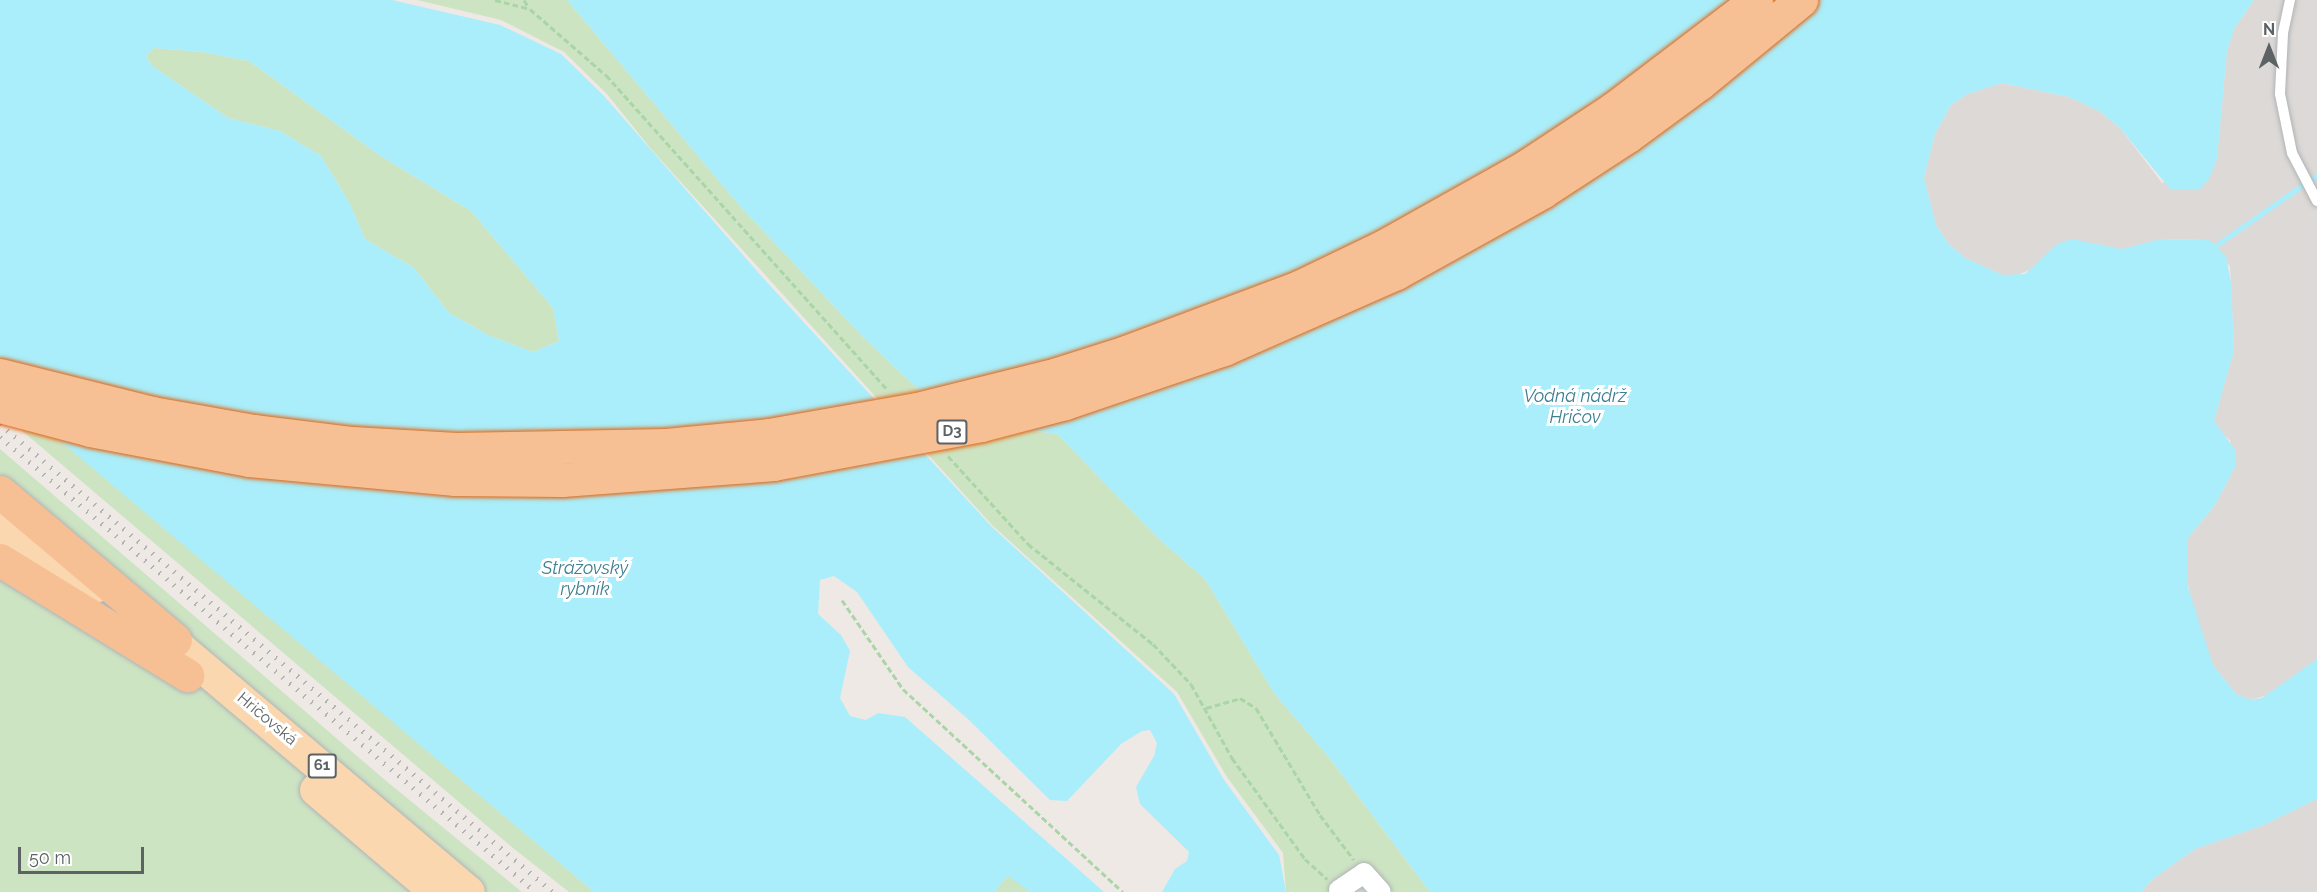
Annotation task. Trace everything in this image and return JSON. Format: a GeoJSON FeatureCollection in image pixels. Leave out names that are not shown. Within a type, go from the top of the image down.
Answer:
{"type":"FeatureCollection","features":[{"type":"Feature","properties":{"kind":"highway","name":"D3"},"geometry":{"type":"LineString","coordinates":[[0,375],[152,413],[232,427],[352,443],[456,449],[562,450],[666,445],[779,433],[917,409],[1057,374],[1126,352],[1235,313],[1372,252],[1456,208],[1564,141],[1685,57],[1756,0]]}},
{"type":"Feature","properties":{"kind":"highway","name":"D3"},"geometry":{"type":"LineString","coordinates":[[0,406],[90,430],[218,456],[349,472],[455,479],[562,480],[681,473],[825,456],[981,425],[1065,403],[1224,349],[1396,273],[1542,192],[1628,135],[1700,83],[1801,0]]}},
{"type":"Feature","properties":{"kind":"highway"},"geometry":{"type":"LineString","coordinates":[[0,492],[175,640]]}},
{"type":"Feature","properties":{"kind":"highway"},"geometry":{"type":"LineString","coordinates":[[0,560],[187,675]]}},
{"type":"Feature","properties":{"kind":"main road","name":"61"},"geometry":{"type":"LineString","coordinates":[[0,526],[175,640]]}},
{"type":"Feature","properties":{"kind":"main road","name":"61"},"geometry":{"type":"LineString","coordinates":[[0,538],[104,606],[187,675]]}},
{"type":"Feature","properties":{"kind":"main road","name":"Hričovská"},"geometry":{"type":"LineString","coordinates":[[175,640],[470,892]]}},
{"type":"Feature","properties":{"kind":"main road","name":"Hričovská"},"geometry":{"type":"LineString","coordinates":[[187,675],[436,892]]}},
{"type":"Feature","properties":{"kind":"street"},"geometry":{"type":"LineString","coordinates":[[1339,890],[1364,873],[1381,892]]}},
{"type":"Feature","properties":{"kind":"lane"},"geometry":{"type":"LineString","coordinates":[[2290,0],[2283,34],[2280,94],[2292,153],[2317,201]]}},
{"type":"Feature","properties":{"kind":"path"},"geometry":{"type":"LineString","coordinates":[[524,0],[530,9]]}},
{"type":"Feature","properties":{"kind":"path"},"geometry":{"type":"LineString","coordinates":[[842,600],[903,689],[1123,892]]}},
{"type":"Feature","properties":{"kind":"path"},"geometry":{"type":"LineString","coordinates":[[1206,708],[1240,698],[1256,708],[1320,815],[1364,873]]}},
{"type":"Feature","properties":{"kind":"shaded area"},"geometry":{"type":"Polygon","coordinates":[[[2254,0],[2317,0],[2317,659],[2274,693],[2251,700],[2236,694],[2213,665],[2192,609],[2186,570],[2188,538],[2215,505],[2235,467],[2230,440],[2218,431],[2214,421],[2234,350],[2230,266],[2208,240],[2161,239],[2122,249],[2057,244],[2034,268],[2015,276],[2003,275],[1965,258],[1948,243],[1936,225],[1924,178],[1935,134],[1951,105],[1967,94],[2002,83],[2069,97],[2099,111],[2120,128],[2162,183],[2217,159],[2227,51],[2234,29],[2254,0]]]}},
{"type":"Feature","properties":{"kind":"shaded area"},"geometry":{"type":"Polygon","coordinates":[[[2317,799],[2317,892],[2141,892],[2153,879],[2195,849],[2264,825],[2317,799]]]}},
{"type":"Feature","properties":{"kind":"green space"},"geometry":{"type":"Polygon","coordinates":[[[417,0],[567,0],[739,205],[864,338],[921,392],[1003,427],[1057,434],[1159,539],[1205,579],[1274,693],[1331,760],[1430,892],[1286,892],[1283,853],[1227,777],[1177,692],[992,525],[651,149],[607,94],[564,52],[501,20],[417,0]]]}},
{"type":"Feature","properties":{"kind":"green space"},"geometry":{"type":"Polygon","coordinates":[[[154,48],[202,52],[249,61],[379,155],[471,211],[553,308],[559,341],[533,352],[490,336],[449,313],[414,268],[365,239],[349,202],[321,156],[280,131],[228,118],[151,65],[146,56],[154,48]]]}},
{"type":"Feature","properties":{"kind":"green space"},"geometry":{"type":"Polygon","coordinates":[[[0,412],[43,425],[594,892],[569,892],[513,848],[0,412]]]}},
{"type":"Feature","properties":{"kind":"green space"},"geometry":{"type":"Polygon","coordinates":[[[0,449],[385,780],[522,892],[0,892],[0,449]]]}},
{"type":"Feature","properties":{"kind":"green space"},"geometry":{"type":"Polygon","coordinates":[[[1008,876],[1022,884],[1030,892],[994,892],[1008,876]]]}},
{"type":"Feature","properties":{"kind":"water","name":"Strážovský rybník"},"geometry":{"type":"Polygon","coordinates":[[[0,0],[392,0],[500,25],[561,54],[604,96],[763,278],[991,526],[1174,694],[1224,780],[1279,855],[1286,892],[1162,892],[1175,869],[1187,861],[1189,852],[1140,804],[1136,787],[1154,756],[1157,743],[1150,730],[1142,731],[1121,744],[1067,801],[1050,800],[968,719],[908,667],[857,592],[834,576],[820,580],[818,614],[841,635],[850,651],[840,698],[850,716],[866,720],[878,713],[905,717],[1104,892],[1030,892],[1008,876],[994,892],[594,892],[0,390],[0,0]],[[154,48],[146,56],[151,65],[228,118],[280,131],[321,156],[349,202],[365,239],[414,268],[449,313],[490,336],[533,352],[559,341],[553,308],[471,211],[379,155],[249,61],[202,52],[154,48]]]}},
{"type":"Feature","properties":{"kind":"water","name":"Vodná nádrž Hričov"},"geometry":{"type":"Polygon","coordinates":[[[567,0],[2254,0],[2234,29],[2227,51],[2217,159],[2209,179],[2200,189],[2171,190],[2120,128],[2099,111],[2069,97],[2002,83],[1967,94],[1951,105],[1935,134],[1924,178],[1936,225],[1948,243],[1965,258],[2003,275],[2025,274],[2057,244],[2072,239],[2122,249],[2161,239],[2209,240],[2226,256],[2231,283],[2234,350],[2214,421],[2236,451],[2235,467],[2215,505],[2188,538],[2188,587],[2213,665],[2236,694],[2251,700],[2262,698],[2317,659],[2317,799],[2264,825],[2195,849],[2153,879],[2141,892],[1430,892],[1331,760],[1274,693],[1205,579],[1159,539],[1057,434],[1003,427],[921,392],[864,338],[739,205],[567,0]]]}},
{"type":"Feature","properties":{"kind":"waterway"},"geometry":{"type":"LineString","coordinates":[[2212,248],[2317,175]]}},
{"type":"Feature","properties":{"kind":"railway"},"geometry":{"type":"LineString","coordinates":[[0,424],[553,892]]}},
{"type":"Feature","properties":{"kind":"railway"},"geometry":{"type":"LineString","coordinates":[[0,437],[536,892]]}}]}
